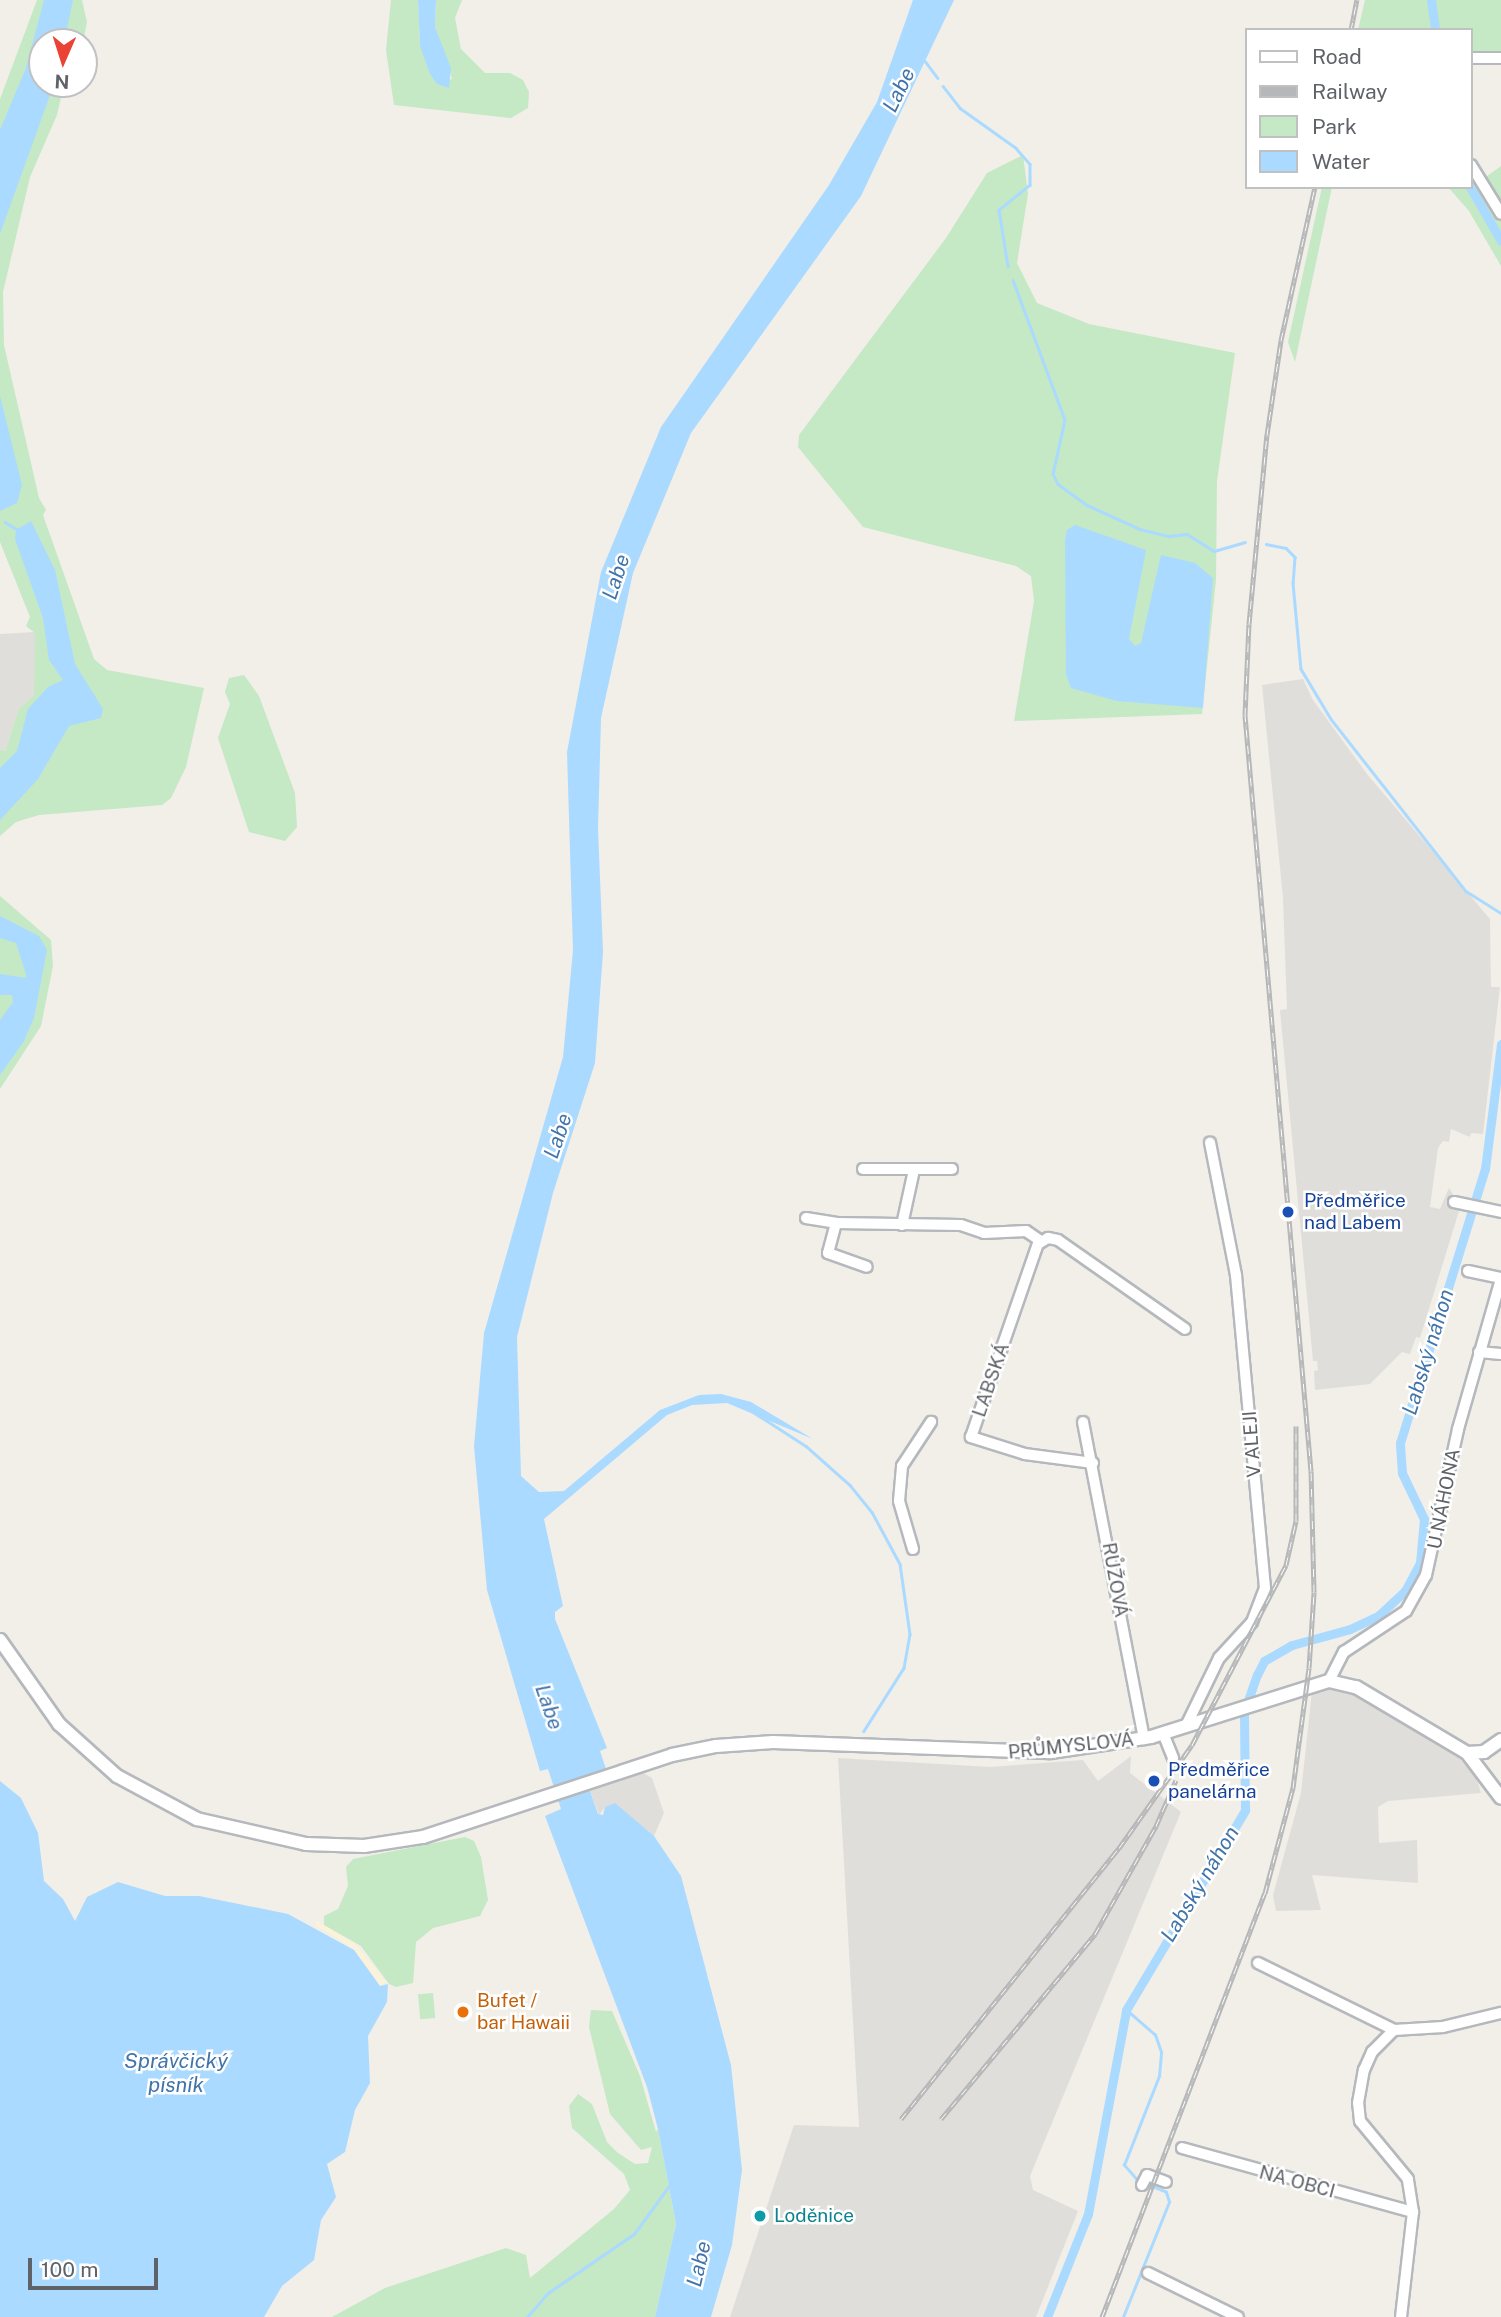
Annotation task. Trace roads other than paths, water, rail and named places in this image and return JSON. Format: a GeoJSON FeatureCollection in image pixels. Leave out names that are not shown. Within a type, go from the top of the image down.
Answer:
{"type":"FeatureCollection","features":[{"type":"Feature","properties":{"kind":"street"},"geometry":{"type":"LineString","coordinates":[[1473,58],[1501,58]]}},
{"type":"Feature","properties":{"kind":"street"},"geometry":{"type":"LineString","coordinates":[[1473,168],[1501,214]]}},
{"type":"Feature","properties":{"kind":"street","name":"V ALEJI"},"geometry":{"type":"LineString","coordinates":[[1186,1726],[1219,1658],[1252,1622],[1265,1588],[1236,1275],[1210,1143]]}},
{"type":"Feature","properties":{"kind":"street"},"geometry":{"type":"LineString","coordinates":[[863,1169],[952,1169]]}},
{"type":"Feature","properties":{"kind":"street"},"geometry":{"type":"LineString","coordinates":[[902,1225],[914,1170]]}},
{"type":"Feature","properties":{"kind":"street"},"geometry":{"type":"LineString","coordinates":[[1454,1202],[1501,1212]]}},
{"type":"Feature","properties":{"kind":"street"},"geometry":{"type":"LineString","coordinates":[[806,1218],[836,1223],[961,1225],[984,1233],[1026,1231],[1039,1242],[1058,1240],[1185,1329]]}},
{"type":"Feature","properties":{"kind":"street"},"geometry":{"type":"LineString","coordinates":[[836,1223],[828,1253],[867,1267]]}},
{"type":"Feature","properties":{"kind":"street","name":"LABSKÁ"},"geometry":{"type":"LineString","coordinates":[[1039,1242],[971,1437],[1025,1454],[1093,1463]]}},
{"type":"Feature","properties":{"kind":"street"},"geometry":{"type":"LineString","coordinates":[[1468,1270],[1501,1278]]}},
{"type":"Feature","properties":{"kind":"street","name":"U NÁHONA"},"geometry":{"type":"LineString","coordinates":[[1329,1681],[1344,1652],[1406,1611],[1426,1575],[1479,1352],[1501,1278]]}},
{"type":"Feature","properties":{"kind":"street"},"geometry":{"type":"LineString","coordinates":[[1479,1352],[1501,1354]]}},
{"type":"Feature","properties":{"kind":"street"},"geometry":{"type":"LineString","coordinates":[[913,1549],[899,1501],[902,1466],[931,1422]]}},
{"type":"Feature","properties":{"kind":"street","name":"RŮŽOVÁ"},"geometry":{"type":"LineString","coordinates":[[1083,1422],[1144,1739]]}},
{"type":"Feature","properties":{"kind":"street","name":"PRŮMYSLOVÁ"},"geometry":{"type":"LineString","coordinates":[[0,1640],[59,1724],[117,1776],[197,1819],[254,1836],[306,1844],[363,1846],[423,1837],[672,1755],[747,1742],[1033,1754],[1144,1739],[1264,1699],[1329,1681]]}},
{"type":"Feature","properties":{"kind":"street"},"geometry":{"type":"LineString","coordinates":[[1329,1681],[1356,1687],[1467,1753],[1501,1798]]}},
{"type":"Feature","properties":{"kind":"street"},"geometry":{"type":"LineString","coordinates":[[1163,1733],[1173,1758]]}},
{"type":"Feature","properties":{"kind":"street"},"geometry":{"type":"LineString","coordinates":[[1467,1753],[1484,1752],[1501,1740]]}},
{"type":"Feature","properties":{"kind":"street"},"geometry":{"type":"LineString","coordinates":[[1258,1963],[1394,2030],[1443,2027],[1501,2013]]}},
{"type":"Feature","properties":{"kind":"street"},"geometry":{"type":"LineString","coordinates":[[1394,2030],[1372,2052],[1358,2103],[1360,2120],[1369,2137],[1408,2179],[1413,2213],[1401,2317]]}},
{"type":"Feature","properties":{"kind":"street","name":"NA OBCI"},"geometry":{"type":"LineString","coordinates":[[1182,2148],[1217,2161],[1413,2213]]}},
{"type":"Feature","properties":{"kind":"street"},"geometry":{"type":"LineString","coordinates":[[1143,2181],[1166,2182]]}},
{"type":"Feature","properties":{"kind":"street"},"geometry":{"type":"LineString","coordinates":[[1148,2273],[1224,2314],[1238,2317]]}},
{"type":"Feature","properties":{"kind":"water"},"geometry":{"type":"Polygon","coordinates":[[[44,0],[73,0],[67,28],[37,28],[44,0]]]}},
{"type":"Feature","properties":{"kind":"water"},"geometry":{"type":"Polygon","coordinates":[[[418,0],[436,0],[435,27],[451,68],[449,88],[437,84],[430,74],[420,46],[418,0]]]}},
{"type":"Feature","properties":{"kind":"water","name":"Labe"},"geometry":{"type":"Polygon","coordinates":[[[913,0],[954,0],[861,196],[691,433],[633,573],[601,718],[598,829],[603,952],[595,1063],[553,1193],[517,1337],[521,1476],[539,1492],[564,1491],[660,1410],[699,1395],[721,1394],[751,1402],[813,1439],[727,1403],[692,1405],[667,1415],[544,1519],[563,1606],[555,1612],[555,1619],[607,1748],[600,1751],[610,1781],[589,1788],[598,1814],[603,1815],[605,1807],[615,1803],[654,1836],[681,1876],[731,2065],[742,2170],[732,2245],[711,2317],[655,2317],[676,2224],[658,2129],[647,2087],[545,1816],[561,1809],[548,1769],[540,1771],[487,1590],[474,1446],[484,1333],[563,1057],[573,950],[567,752],[601,572],[661,427],[829,185],[877,102],[913,0]]]}},
{"type":"Feature","properties":{"kind":"water"},"geometry":{"type":"Polygon","coordinates":[[[28,60],[28,98],[49,98],[0,234],[0,130],[28,60]]]}},
{"type":"Feature","properties":{"kind":"water"},"geometry":{"type":"Polygon","coordinates":[[[0,396],[22,485],[17,503],[0,511],[0,396]]]}},
{"type":"Feature","properties":{"kind":"water"},"geometry":{"type":"Polygon","coordinates":[[[31,521],[55,570],[75,664],[103,709],[101,718],[69,726],[38,779],[0,820],[0,768],[17,751],[28,709],[48,687],[63,680],[49,660],[43,618],[15,539],[16,530],[31,521]]]}},
{"type":"Feature","properties":{"kind":"water"},"geometry":{"type":"Polygon","coordinates":[[[1075,525],[1146,550],[1129,639],[1135,646],[1141,643],[1161,555],[1195,563],[1213,578],[1203,708],[1117,701],[1071,688],[1066,674],[1065,540],[1067,530],[1075,525]]]}},
{"type":"Feature","properties":{"kind":"water"},"geometry":{"type":"Polygon","coordinates":[[[0,916],[39,936],[47,950],[34,1018],[24,1041],[0,1075],[0,1020],[13,1002],[12,995],[0,995],[0,974],[26,978],[26,974],[16,943],[0,938],[0,916]]]}},
{"type":"Feature","properties":{"kind":"water","name":"Správčický písník"},"geometry":{"type":"Polygon","coordinates":[[[0,1781],[21,1798],[38,1833],[44,1881],[63,1899],[75,1921],[87,1897],[118,1882],[165,1896],[199,1896],[288,1914],[354,1950],[380,1986],[388,1984],[387,2002],[368,2036],[370,2083],[355,2110],[345,2152],[327,2164],[336,2197],[321,2220],[314,2260],[282,2286],[264,2317],[0,2317],[0,1781]]]}},
{"type":"Feature","properties":{"kind":"waterway","name":"Labský náhon"},"geometry":{"type":"LineString","coordinates":[[1431,0],[1435,28]]}},
{"type":"Feature","properties":{"kind":"waterway"},"geometry":{"type":"LineString","coordinates":[[925,61],[938,78]]}},
{"type":"Feature","properties":{"kind":"waterway"},"geometry":{"type":"LineString","coordinates":[[943,86],[960,108],[1016,148],[1030,164],[1030,185],[999,210],[1008,266]]}},
{"type":"Feature","properties":{"kind":"waterway","name":"Labský náhon"},"geometry":{"type":"LineString","coordinates":[[1471,189],[1501,241]]}},
{"type":"Feature","properties":{"kind":"waterway"},"geometry":{"type":"LineString","coordinates":[[1013,280],[1065,420],[1053,474],[1058,484],[1087,505],[1140,529],[1169,536],[1187,534],[1214,551],[1245,542]]}},
{"type":"Feature","properties":{"kind":"waterway"},"geometry":{"type":"LineString","coordinates":[[5,522],[20,531]]}},
{"type":"Feature","properties":{"kind":"waterway"},"geometry":{"type":"LineString","coordinates":[[1266,544],[1286,548],[1295,557],[1293,583],[1301,669],[1331,719],[1466,891],[1501,913]]}},
{"type":"Feature","properties":{"kind":"waterway","name":"Labský náhon"},"geometry":{"type":"LineString","coordinates":[[1047,2317],[1088,2214],[1126,2010],[1245,1810],[1244,1712],[1257,1675],[1264,1661],[1292,1645],[1350,1629],[1378,1616],[1405,1591],[1420,1563],[1424,1519],[1402,1473],[1400,1443],[1485,1169],[1501,1044]]}},
{"type":"Feature","properties":{"kind":"waterway"},"geometry":{"type":"LineString","coordinates":[[750,1410],[806,1446],[850,1485],[872,1512],[900,1564],[910,1634],[904,1668],[864,1731]]}},
{"type":"Feature","properties":{"kind":"waterway"},"geometry":{"type":"LineString","coordinates":[[1123,2317],[1169,2202],[1166,2192],[1137,2180],[1124,2165],[1159,2076],[1161,2052],[1155,2035],[1126,2010]]}},
{"type":"Feature","properties":{"kind":"waterway"},"geometry":{"type":"LineString","coordinates":[[527,2317],[548,2293],[634,2234],[671,2183]]}},
{"type":"Feature","properties":{"kind":"railway"},"geometry":{"type":"LineString","coordinates":[[1351,28],[1357,0]]}},
{"type":"Feature","properties":{"kind":"railway"},"geometry":{"type":"LineString","coordinates":[[1102,2317],[1265,1893],[1293,1788],[1309,1668],[1314,1592],[1311,1471],[1245,715],[1249,624],[1267,435],[1281,340],[1315,189]]}},
{"type":"Feature","properties":{"kind":"railway"},"geometry":{"type":"LineString","coordinates":[[901,2119],[1119,1848],[1192,1745],[1286,1565],[1296,1521],[1296,1426]]}},
{"type":"Feature","properties":{"kind":"railway"},"geometry":{"type":"LineString","coordinates":[[941,2119],[1095,1934],[1156,1826],[1176,1780]]}},
{"type":"Feature","properties":{"kind":"place","name":"Předměřice nad Labem"},"geometry":{"type":"Point","coordinates":[1288,1212]}},
{"type":"Feature","properties":{"kind":"place","name":"Předměřice panelárna"},"geometry":{"type":"Point","coordinates":[1154,1781]}},
{"type":"Feature","properties":{"kind":"place","name":"Bufet / bar Hawaii"},"geometry":{"type":"Point","coordinates":[463,2012]}},
{"type":"Feature","properties":{"kind":"place","name":"Loděnice"},"geometry":{"type":"Point","coordinates":[760,2216]}}]}
